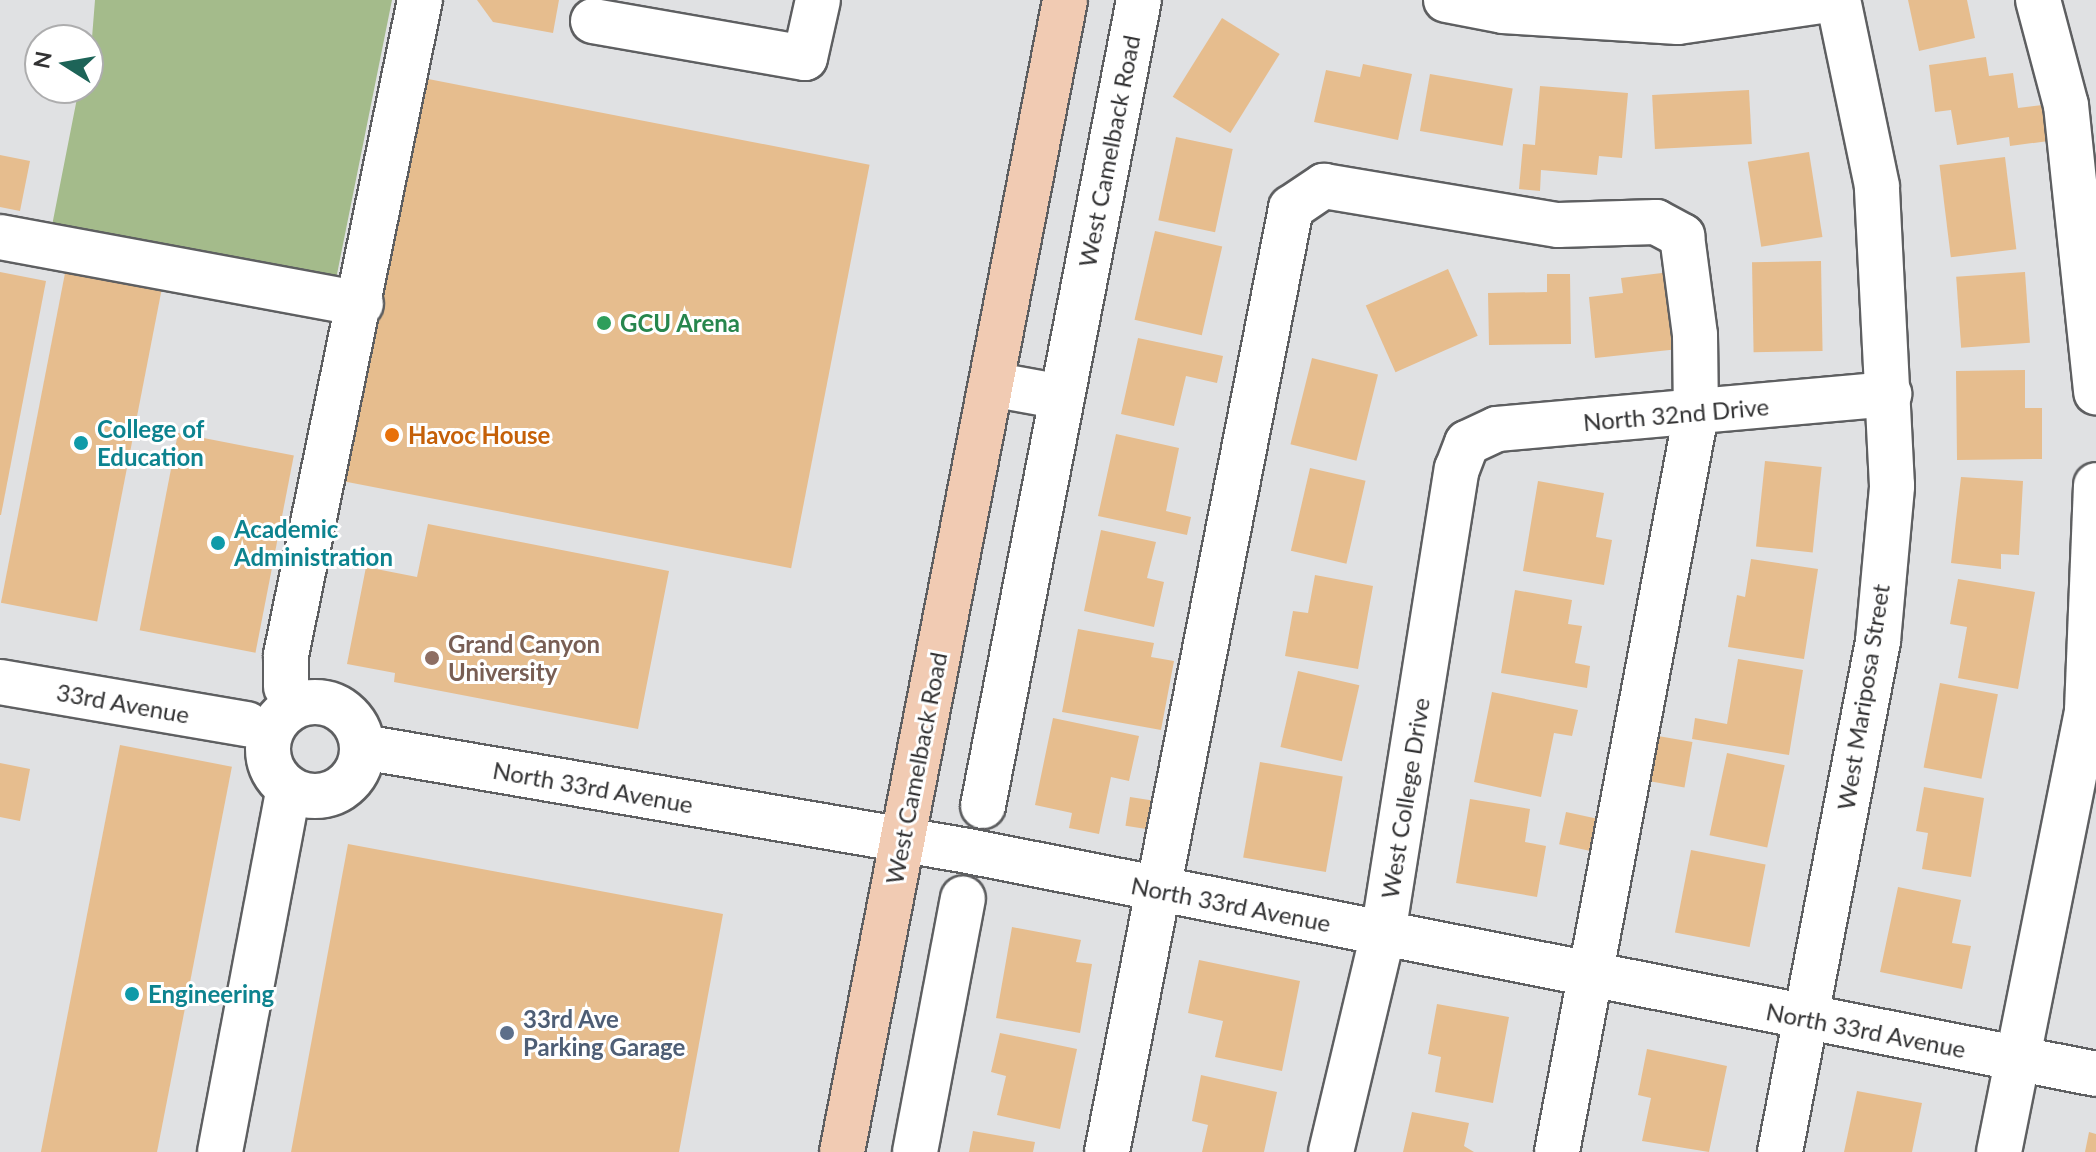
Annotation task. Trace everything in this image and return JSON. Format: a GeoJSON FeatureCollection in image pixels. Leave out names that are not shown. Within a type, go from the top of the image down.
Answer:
{"type":"FeatureCollection","features":[{"type":"Feature","properties":{"kind":"main road","name":"West Camelback Road"},"geometry":{"type":"LineString","coordinates":[[842,1152],[1065,0]]}},
{"type":"Feature","properties":{"kind":"street"},"geometry":{"type":"LineString","coordinates":[[286,687],[285,663],[361,304],[420,0]]}},
{"type":"Feature","properties":{"kind":"street"},"geometry":{"type":"LineString","coordinates":[[593,21],[805,58],[818,0]]}},
{"type":"Feature","properties":{"kind":"street","name":"West Camelback Road"},"geometry":{"type":"LineString","coordinates":[[983,806],[1139,0]]}},
{"type":"Feature","properties":{"kind":"street"},"geometry":{"type":"LineString","coordinates":[[1446,0],[1503,11],[1678,22],[1828,0]]}},
{"type":"Feature","properties":{"kind":"street","name":"West Mariposa Street"},"geometry":{"type":"LineString","coordinates":[[1780,1152],[1878,641],[1892,486],[1877,186],[1838,0]]}},
{"type":"Feature","properties":{"kind":"street"},"geometry":{"type":"LineString","coordinates":[[2038,0],[2066,105],[2096,392]]}},
{"type":"Feature","properties":{"kind":"street"},"geometry":{"type":"LineString","coordinates":[[1107,1152],[1291,208],[1324,186],[1558,225],[1656,222],[1682,236],[1697,360],[1696,414],[1557,1152]]}},
{"type":"Feature","properties":{"kind":"street"},"geometry":{"type":"LineString","coordinates":[[0,237],[361,304]]}},
{"type":"Feature","properties":{"kind":"street"},"geometry":{"type":"LineString","coordinates":[[991,384],[1062,397]]}},
{"type":"Feature","properties":{"kind":"street","name":"North 32nd Drive"},"geometry":{"type":"LineString","coordinates":[[1467,443],[1497,429],[1696,414],[1889,394]]}},
{"type":"Feature","properties":{"kind":"street","name":"West College Drive"},"geometry":{"type":"LineString","coordinates":[[1331,1152],[1383,934],[1457,469],[1467,443]]}},
{"type":"Feature","properties":{"kind":"street"},"geometry":{"type":"LineString","coordinates":[[1999,1152],[2087,710],[2096,485]]}},
{"type":"Feature","properties":{"kind":"street","name":"33rd Avenue"},"geometry":{"type":"LineString","coordinates":[[0,682],[247,724]]}},
{"type":"Feature","properties":{"kind":"street"},"geometry":{"type":"LineString","coordinates":[[315,701],[343,710],[363,747],[355,776],[331,794],[289,788],[271,764],[268,749],[277,720],[288,710],[315,701]]}},
{"type":"Feature","properties":{"kind":"street","name":"North 33rd Avenue"},"geometry":{"type":"LineString","coordinates":[[363,747],[902,840],[2096,1074]]}},
{"type":"Feature","properties":{"kind":"street"},"geometry":{"type":"LineString","coordinates":[[220,1152],[289,788]]}},
{"type":"Feature","properties":{"kind":"street"},"geometry":{"type":"LineString","coordinates":[[915,1152],[963,898]]}},
{"type":"Feature","properties":{"kind":"green space"},"geometry":{"type":"Polygon","coordinates":[[[95,0],[392,0],[332,299],[48,246],[76,104],[104,104],[104,24],[93,24],[95,0]]]}},
{"type":"Feature","properties":{"kind":"building"},"geometry":{"type":"Polygon","coordinates":[[[477,0],[559,0],[553,33],[493,22],[477,0]]]}},
{"type":"Feature","properties":{"kind":"building"},"geometry":{"type":"Polygon","coordinates":[[[1908,0],[1967,0],[1975,38],[1919,51],[1908,0]]]}},
{"type":"Feature","properties":{"kind":"building"},"geometry":{"type":"Polygon","coordinates":[[[1222,18],[1280,54],[1230,133],[1173,97],[1222,18]]]}},
{"type":"Feature","properties":{"kind":"building"},"geometry":{"type":"Polygon","coordinates":[[[1986,57],[1989,76],[2013,73],[2018,108],[2051,104],[2056,140],[2010,146],[2009,137],[1957,145],[1951,110],[1935,112],[1929,65],[1986,57]]]}},
{"type":"Feature","properties":{"kind":"building"},"geometry":{"type":"Polygon","coordinates":[[[1363,64],[1412,74],[1398,140],[1314,122],[1326,70],[1360,77],[1363,64]]]}},
{"type":"Feature","properties":{"kind":"building"},"geometry":{"type":"Polygon","coordinates":[[[1430,74],[1513,89],[1503,146],[1420,131],[1430,74]]]}},
{"type":"Feature","properties":{"kind":"building","name":"GCU Arena"},"geometry":{"type":"Polygon","coordinates":[[[418,77],[870,165],[791,568],[340,480],[418,77]]]}},
{"type":"Feature","properties":{"kind":"building"},"geometry":{"type":"Polygon","coordinates":[[[1540,86],[1628,93],[1622,158],[1599,156],[1597,175],[1541,170],[1540,191],[1519,189],[1523,144],[1535,145],[1540,86]]]}},
{"type":"Feature","properties":{"kind":"building"},"geometry":{"type":"Polygon","coordinates":[[[1749,90],[1752,144],[1655,149],[1652,95],[1749,90]]]}},
{"type":"Feature","properties":{"kind":"building"},"geometry":{"type":"Polygon","coordinates":[[[1176,137],[1233,149],[1215,232],[1158,220],[1176,137]]]}},
{"type":"Feature","properties":{"kind":"building"},"geometry":{"type":"Polygon","coordinates":[[[1809,152],[1822,237],[1761,247],[1748,162],[1809,152]]]}},
{"type":"Feature","properties":{"kind":"building"},"geometry":{"type":"Polygon","coordinates":[[[0,155],[30,161],[20,211],[0,207],[0,155]]]}},
{"type":"Feature","properties":{"kind":"building"},"geometry":{"type":"Polygon","coordinates":[[[2005,157],[2016,249],[1951,257],[1939,165],[2005,157]]]}},
{"type":"Feature","properties":{"kind":"building"},"geometry":{"type":"Polygon","coordinates":[[[1155,231],[1222,247],[1202,335],[1135,320],[1155,231]]]}},
{"type":"Feature","properties":{"kind":"building"},"geometry":{"type":"Polygon","coordinates":[[[1821,261],[1823,351],[1754,352],[1752,262],[1821,261]]]}},
{"type":"Feature","properties":{"kind":"building","name":"College of Education"},"geometry":{"type":"Polygon","coordinates":[[[66,268],[162,287],[97,621],[1,603],[66,268]]]}},
{"type":"Feature","properties":{"kind":"building"},"geometry":{"type":"Polygon","coordinates":[[[1448,269],[1478,336],[1395,372],[1366,306],[1448,269]]]}},
{"type":"Feature","properties":{"kind":"building"},"geometry":{"type":"Polygon","coordinates":[[[0,272],[46,281],[1,515],[0,515],[0,272]]]}},
{"type":"Feature","properties":{"kind":"building"},"geometry":{"type":"Polygon","coordinates":[[[1670,272],[1679,349],[1595,358],[1589,297],[1623,293],[1621,278],[1670,272]]]}},
{"type":"Feature","properties":{"kind":"building"},"geometry":{"type":"Polygon","coordinates":[[[2025,272],[2030,343],[1961,348],[1956,277],[2025,272]]]}},
{"type":"Feature","properties":{"kind":"building"},"geometry":{"type":"Polygon","coordinates":[[[1547,274],[1570,274],[1571,344],[1489,345],[1488,293],[1547,292],[1547,274]]]}},
{"type":"Feature","properties":{"kind":"building"},"geometry":{"type":"Polygon","coordinates":[[[1138,338],[1223,356],[1217,383],[1186,376],[1174,426],[1121,414],[1138,338]]]}},
{"type":"Feature","properties":{"kind":"building"},"geometry":{"type":"Polygon","coordinates":[[[1312,358],[1378,374],[1356,461],[1290,444],[1312,358]]]}},
{"type":"Feature","properties":{"kind":"building"},"geometry":{"type":"Polygon","coordinates":[[[2025,370],[2025,408],[2042,408],[2042,459],[1957,460],[1956,371],[2025,370]]]}},
{"type":"Feature","properties":{"kind":"building","name":"Academic Administration"},"geometry":{"type":"Polygon","coordinates":[[[178,433],[294,456],[255,653],[140,630],[178,433]]]}},
{"type":"Feature","properties":{"kind":"building"},"geometry":{"type":"Polygon","coordinates":[[[1116,434],[1179,448],[1166,511],[1191,517],[1187,535],[1098,516],[1116,434]]]}},
{"type":"Feature","properties":{"kind":"building"},"geometry":{"type":"Polygon","coordinates":[[[1765,461],[1822,467],[1813,552],[1756,547],[1765,461]]]}},
{"type":"Feature","properties":{"kind":"building"},"geometry":{"type":"Polygon","coordinates":[[[1310,468],[1366,481],[1346,564],[1291,551],[1310,468]]]}},
{"type":"Feature","properties":{"kind":"building"},"geometry":{"type":"Polygon","coordinates":[[[1961,477],[2023,481],[2019,555],[2001,554],[2001,569],[1951,563],[1961,477]]]}},
{"type":"Feature","properties":{"kind":"building"},"geometry":{"type":"Polygon","coordinates":[[[1538,481],[1604,493],[1596,537],[1612,540],[1604,585],[1523,571],[1538,481]]]}},
{"type":"Feature","properties":{"kind":"building"},"geometry":{"type":"Polygon","coordinates":[[[428,524],[669,571],[638,729],[394,682],[395,673],[347,664],[366,567],[417,577],[428,524]]]}},
{"type":"Feature","properties":{"kind":"building"},"geometry":{"type":"Polygon","coordinates":[[[1101,530],[1156,542],[1147,578],[1164,582],[1154,627],[1084,611],[1101,530]]]}},
{"type":"Feature","properties":{"kind":"building"},"geometry":{"type":"Polygon","coordinates":[[[1751,559],[1818,569],[1804,659],[1728,647],[1737,595],[1745,597],[1751,559]]]}},
{"type":"Feature","properties":{"kind":"building"},"geometry":{"type":"Polygon","coordinates":[[[1315,575],[1373,586],[1358,669],[1285,656],[1293,611],[1308,613],[1315,575]]]}},
{"type":"Feature","properties":{"kind":"building"},"geometry":{"type":"Polygon","coordinates":[[[1958,579],[2035,592],[2018,689],[1958,678],[1967,627],[1950,624],[1958,579]]]}},
{"type":"Feature","properties":{"kind":"building"},"geometry":{"type":"Polygon","coordinates":[[[1515,590],[1572,600],[1568,624],[1582,626],[1575,663],[1590,666],[1587,688],[1501,673],[1515,590]]]}},
{"type":"Feature","properties":{"kind":"building"},"geometry":{"type":"Polygon","coordinates":[[[1078,629],[1154,643],[1151,657],[1174,661],[1161,730],[1062,712],[1078,629]]]}},
{"type":"Feature","properties":{"kind":"building"},"geometry":{"type":"Polygon","coordinates":[[[1738,659],[1803,670],[1789,755],[1692,739],[1695,718],[1727,724],[1738,659]]]}},
{"type":"Feature","properties":{"kind":"building"},"geometry":{"type":"Polygon","coordinates":[[[1298,671],[1359,685],[1342,761],[1280,747],[1298,671]]]}},
{"type":"Feature","properties":{"kind":"building"},"geometry":{"type":"Polygon","coordinates":[[[1940,683],[1998,694],[1982,779],[1924,767],[1940,683]]]}},
{"type":"Feature","properties":{"kind":"building"},"geometry":{"type":"Polygon","coordinates":[[[1492,692],[1578,710],[1572,736],[1554,733],[1541,797],[1474,782],[1492,692]]]}},
{"type":"Feature","properties":{"kind":"building"},"geometry":{"type":"Polygon","coordinates":[[[1053,718],[1139,736],[1129,781],[1111,777],[1099,834],[1069,828],[1072,813],[1035,805],[1053,718]]]}},
{"type":"Feature","properties":{"kind":"building"},"geometry":{"type":"Polygon","coordinates":[[[1658,736],[1692,742],[1684,787],[1650,781],[1658,736]]]}},
{"type":"Feature","properties":{"kind":"building","name":"Engineering"},"geometry":{"type":"Polygon","coordinates":[[[120,745],[232,767],[157,1152],[41,1152],[120,745]]]}},
{"type":"Feature","properties":{"kind":"building"},"geometry":{"type":"Polygon","coordinates":[[[1727,753],[1785,765],[1767,847],[1710,835],[1727,753]]]}},
{"type":"Feature","properties":{"kind":"building"},"geometry":{"type":"Polygon","coordinates":[[[1260,762],[1343,777],[1326,872],[1243,858],[1260,762]]]}},
{"type":"Feature","properties":{"kind":"building"},"geometry":{"type":"Polygon","coordinates":[[[0,763],[30,769],[20,821],[0,817],[0,763]]]}},
{"type":"Feature","properties":{"kind":"building"},"geometry":{"type":"Polygon","coordinates":[[[1924,787],[1984,798],[1971,877],[1922,869],[1928,833],[1916,831],[1924,787]]]}},
{"type":"Feature","properties":{"kind":"building"},"geometry":{"type":"Polygon","coordinates":[[[1130,797],[1161,802],[1156,830],[1125,826],[1130,797]]]}},
{"type":"Feature","properties":{"kind":"building"},"geometry":{"type":"Polygon","coordinates":[[[1470,799],[1530,809],[1525,842],[1546,846],[1537,897],[1456,883],[1470,799]]]}},
{"type":"Feature","properties":{"kind":"building"},"geometry":{"type":"Polygon","coordinates":[[[1566,812],[1603,820],[1596,852],[1559,844],[1566,812]]]}},
{"type":"Feature","properties":{"kind":"building","name":"33rd Ave Parking Garage"},"geometry":{"type":"Polygon","coordinates":[[[348,844],[723,914],[679,1152],[291,1152],[348,844]]]}},
{"type":"Feature","properties":{"kind":"building"},"geometry":{"type":"Polygon","coordinates":[[[1691,850],[1766,865],[1750,947],[1675,932],[1691,850]]]}},
{"type":"Feature","properties":{"kind":"building"},"geometry":{"type":"Polygon","coordinates":[[[1898,887],[1961,900],[1952,943],[1971,946],[1962,989],[1880,972],[1898,887]]]}},
{"type":"Feature","properties":{"kind":"building"},"geometry":{"type":"Polygon","coordinates":[[[1012,927],[1081,940],[1076,962],[1092,964],[1080,1033],[996,1018],[1012,927]]]}},
{"type":"Feature","properties":{"kind":"building"},"geometry":{"type":"Polygon","coordinates":[[[1199,960],[1300,981],[1282,1071],[1215,1057],[1223,1021],[1188,1013],[1199,960]]]}},
{"type":"Feature","properties":{"kind":"building"},"geometry":{"type":"Polygon","coordinates":[[[1437,1004],[1509,1017],[1493,1103],[1435,1092],[1441,1057],[1428,1054],[1437,1004]]]}},
{"type":"Feature","properties":{"kind":"building"},"geometry":{"type":"Polygon","coordinates":[[[1000,1033],[1077,1049],[1060,1129],[997,1115],[1006,1076],[991,1072],[1000,1033]]]}},
{"type":"Feature","properties":{"kind":"building"},"geometry":{"type":"Polygon","coordinates":[[[1647,1049],[1727,1066],[1709,1152],[1642,1141],[1651,1098],[1638,1095],[1647,1049]]]}},
{"type":"Feature","properties":{"kind":"building"},"geometry":{"type":"Polygon","coordinates":[[[1201,1075],[1277,1092],[1264,1152],[1202,1152],[1208,1125],[1192,1121],[1201,1075]]]}},
{"type":"Feature","properties":{"kind":"building"},"geometry":{"type":"Polygon","coordinates":[[[1857,1091],[1922,1103],[1912,1152],[1844,1152],[1857,1091]]]}},
{"type":"Feature","properties":{"kind":"building"},"geometry":{"type":"Polygon","coordinates":[[[1412,1112],[1469,1123],[1464,1146],[1474,1152],[1403,1152],[1412,1112]]]}},
{"type":"Feature","properties":{"kind":"building"},"geometry":{"type":"Polygon","coordinates":[[[973,1131],[1035,1142],[1033,1152],[969,1152],[973,1131]]]}},
{"type":"Feature","properties":{"kind":"building"},"geometry":{"type":"Polygon","coordinates":[[[2089,1132],[2096,1134],[2096,1152],[2085,1152],[2089,1132]]]}},
{"type":"Feature","properties":{"kind":"place","name":"GCU Arena"},"geometry":{"type":"Point","coordinates":[604,323]}},
{"type":"Feature","properties":{"kind":"place","name":"Havoc House"},"geometry":{"type":"Point","coordinates":[392,435]}},
{"type":"Feature","properties":{"kind":"place","name":"College of Education"},"geometry":{"type":"Point","coordinates":[81,443]}},
{"type":"Feature","properties":{"kind":"place","name":"Academic Administration"},"geometry":{"type":"Point","coordinates":[218,543]}},
{"type":"Feature","properties":{"kind":"place","name":"Grand Canyon University"},"geometry":{"type":"Point","coordinates":[432,658]}},
{"type":"Feature","properties":{"kind":"place","name":"Engineering"},"geometry":{"type":"Point","coordinates":[132,994]}},
{"type":"Feature","properties":{"kind":"place","name":"33rd Ave Parking Garage"},"geometry":{"type":"Point","coordinates":[507,1033]}}]}
